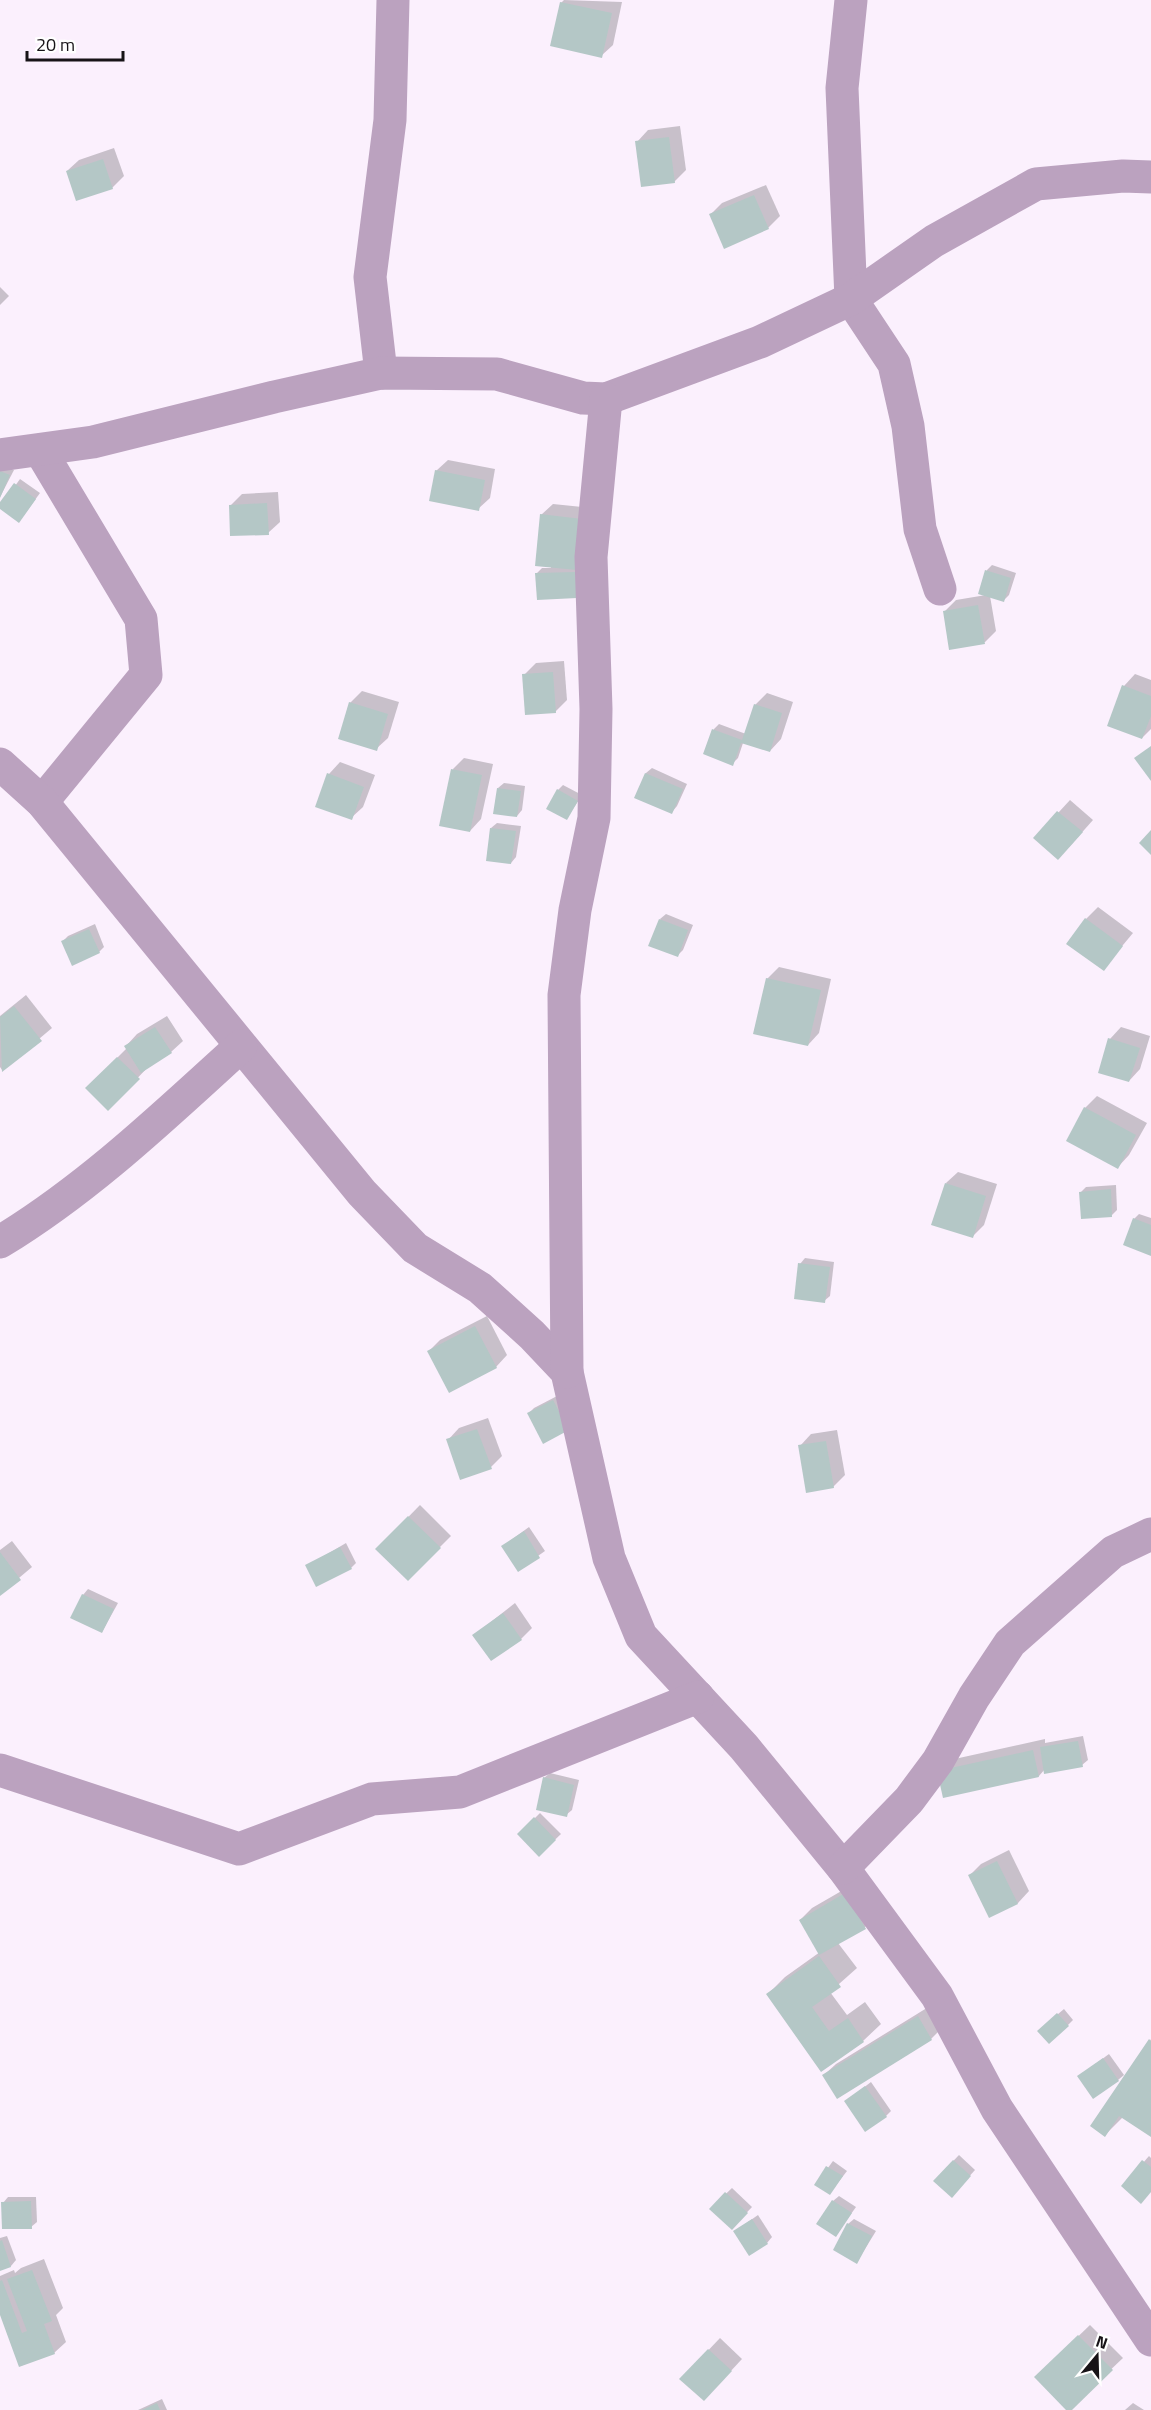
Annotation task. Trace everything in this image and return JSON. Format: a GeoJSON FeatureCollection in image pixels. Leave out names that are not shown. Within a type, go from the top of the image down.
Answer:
{"type":"FeatureCollection","features":[{"type":"Feature","properties":{"kind":"street"},"geometry":{"type":"LineString","coordinates":[[381,374],[370,277],[390,120],[393,0]]}},
{"type":"Feature","properties":{"kind":"street"},"geometry":{"type":"LineString","coordinates":[[851,0],[842,88],[851,299],[894,364],[908,426],[920,529],[940,589]]}},
{"type":"Feature","properties":{"kind":"street"},"geometry":{"type":"LineString","coordinates":[[0,455],[93,442],[274,397],[381,374],[497,374],[583,398],[606,399],[760,342],[851,299],[934,241],[1036,184],[1123,176],[1151,177]]}},
{"type":"Feature","properties":{"kind":"street"},"geometry":{"type":"LineString","coordinates":[[606,399],[591,558],[596,709],[594,818],[575,910],[564,994],[567,1372],[609,1558],[641,1636],[744,1747],[843,1868],[937,1996],[997,2109],[1151,2340]]}},
{"type":"Feature","properties":{"kind":"street"},"geometry":{"type":"LineString","coordinates":[[40,450],[141,619],[146,675],[42,802]]}},
{"type":"Feature","properties":{"kind":"street"},"geometry":{"type":"LineString","coordinates":[[0,764],[42,802],[362,1193],[415,1248],[480,1288],[532,1335],[567,1372]]}},
{"type":"Feature","properties":{"kind":"street"},"geometry":{"type":"LineString","coordinates":[[0,1242],[41,1218],[114,1161],[241,1046]]}},
{"type":"Feature","properties":{"kind":"street"},"geometry":{"type":"LineString","coordinates":[[843,1868],[909,1800],[938,1761],[974,1697],[1010,1643],[1113,1552],[1151,1534]]}},
{"type":"Feature","properties":{"kind":"street"},"geometry":{"type":"LineString","coordinates":[[0,1770],[239,1849],[372,1799],[460,1792],[698,1698]]}},
{"type":"Feature","properties":{"kind":"building"},"geometry":{"type":"Polygon","coordinates":[[[560,2],[612,13],[602,58],[550,46],[560,2]]]}},
{"type":"Feature","properties":{"kind":"building"},"geometry":{"type":"Polygon","coordinates":[[[669,137],[675,183],[641,187],[635,141],[669,137]]]}},
{"type":"Feature","properties":{"kind":"building"},"geometry":{"type":"Polygon","coordinates":[[[103,159],[113,189],[76,201],[66,171],[103,159]]]}},
{"type":"Feature","properties":{"kind":"building"},"geometry":{"type":"Polygon","coordinates":[[[754,195],[769,229],[724,249],[709,214],[754,195]]]}},
{"type":"Feature","properties":{"kind":"building"},"geometry":{"type":"Polygon","coordinates":[[[435,470],[485,480],[479,511],[429,501],[435,470]]]}},
{"type":"Feature","properties":{"kind":"building"},"geometry":{"type":"Polygon","coordinates":[[[0,471],[10,475],[0,498],[0,471]]]}},
{"type":"Feature","properties":{"kind":"building"},"geometry":{"type":"Polygon","coordinates":[[[14,483],[36,499],[19,523],[0,509],[0,502],[14,483]]]}},
{"type":"Feature","properties":{"kind":"building"},"geometry":{"type":"Polygon","coordinates":[[[267,503],[269,535],[230,536],[229,505],[267,503]]]}},
{"type":"Feature","properties":{"kind":"building"},"geometry":{"type":"Polygon","coordinates":[[[540,514],[582,519],[577,570],[535,566],[540,514]]]}},
{"type":"Feature","properties":{"kind":"building"},"geometry":{"type":"Polygon","coordinates":[[[985,570],[1011,578],[1004,602],[978,594],[985,570]]]}},
{"type":"Feature","properties":{"kind":"building"},"geometry":{"type":"Polygon","coordinates":[[[576,572],[577,598],[537,600],[535,573],[576,572]]]}},
{"type":"Feature","properties":{"kind":"building"},"geometry":{"type":"Polygon","coordinates":[[[978,605],[985,644],[949,650],[943,611],[978,605]]]}},
{"type":"Feature","properties":{"kind":"building"},"geometry":{"type":"Polygon","coordinates":[[[553,672],[556,713],[525,715],[522,674],[553,672]]]}},
{"type":"Feature","properties":{"kind":"building"},"geometry":{"type":"Polygon","coordinates":[[[1122,685],[1151,696],[1151,716],[1142,739],[1107,726],[1122,685]]]}},
{"type":"Feature","properties":{"kind":"building"},"geometry":{"type":"Polygon","coordinates":[[[349,702],[388,714],[377,751],[338,739],[349,702]]]}},
{"type":"Feature","properties":{"kind":"building"},"geometry":{"type":"Polygon","coordinates":[[[754,704],[782,713],[770,752],[741,743],[733,766],[703,754],[712,729],[742,740],[754,704]]]}},
{"type":"Feature","properties":{"kind":"building"},"geometry":{"type":"Polygon","coordinates":[[[1151,746],[1151,781],[1134,758],[1151,746]]]}},
{"type":"Feature","properties":{"kind":"building"},"geometry":{"type":"Polygon","coordinates":[[[451,769],[482,775],[470,832],[439,826],[451,769]]]}},
{"type":"Feature","properties":{"kind":"building"},"geometry":{"type":"Polygon","coordinates":[[[327,773],[364,787],[352,820],[315,807],[327,773]]]}},
{"type":"Feature","properties":{"kind":"building"},"geometry":{"type":"Polygon","coordinates":[[[645,773],[683,789],[672,814],[634,798],[645,773]]]}},
{"type":"Feature","properties":{"kind":"building"},"geometry":{"type":"Polygon","coordinates":[[[497,788],[521,791],[517,817],[493,814],[497,788]]]}},
{"type":"Feature","properties":{"kind":"building"},"geometry":{"type":"Polygon","coordinates":[[[557,789],[578,801],[567,820],[546,809],[557,789]]]}},
{"type":"Feature","properties":{"kind":"building"},"geometry":{"type":"Polygon","coordinates":[[[1057,811],[1083,832],[1058,860],[1033,838],[1057,811]]]}},
{"type":"Feature","properties":{"kind":"building"},"geometry":{"type":"Polygon","coordinates":[[[490,828],[516,831],[511,864],[486,861],[490,828]]]}},
{"type":"Feature","properties":{"kind":"building"},"geometry":{"type":"Polygon","coordinates":[[[1151,830],[1151,855],[1139,843],[1151,830]]]}},
{"type":"Feature","properties":{"kind":"building"},"geometry":{"type":"Polygon","coordinates":[[[1085,918],[1123,946],[1104,971],[1066,944],[1085,918]]]}},
{"type":"Feature","properties":{"kind":"building"},"geometry":{"type":"Polygon","coordinates":[[[659,919],[688,930],[678,957],[648,946],[659,919]]]}},
{"type":"Feature","properties":{"kind":"building"},"geometry":{"type":"Polygon","coordinates":[[[89,929],[100,953],[72,966],[61,941],[89,929]]]}},
{"type":"Feature","properties":{"kind":"building"},"geometry":{"type":"Polygon","coordinates":[[[766,978],[821,990],[808,1046],[753,1034],[766,978]]]}},
{"type":"Feature","properties":{"kind":"building"},"geometry":{"type":"Polygon","coordinates":[[[14,1006],[42,1041],[2,1072],[0,1017],[14,1006]]]}},
{"type":"Feature","properties":{"kind":"building"},"geometry":{"type":"Polygon","coordinates":[[[155,1027],[172,1053],[141,1073],[124,1046],[155,1027]]]}},
{"type":"Feature","properties":{"kind":"building"},"geometry":{"type":"Polygon","coordinates":[[[1108,1038],[1140,1048],[1129,1082],[1098,1073],[1108,1038]]]}},
{"type":"Feature","properties":{"kind":"building"},"geometry":{"type":"Polygon","coordinates":[[[117,1057],[140,1079],[108,1111],[85,1088],[117,1057]]]}},
{"type":"Feature","properties":{"kind":"building"},"geometry":{"type":"Polygon","coordinates":[[[1084,1107],[1136,1135],[1118,1169],[1066,1141],[1084,1107]]]}},
{"type":"Feature","properties":{"kind":"building"},"geometry":{"type":"Polygon","coordinates":[[[945,1183],[986,1196],[973,1238],[931,1225],[945,1183]]]}},
{"type":"Feature","properties":{"kind":"building"},"geometry":{"type":"Polygon","coordinates":[[[1111,1189],[1112,1217],[1081,1219],[1079,1192],[1111,1189]]]}},
{"type":"Feature","properties":{"kind":"building"},"geometry":{"type":"Polygon","coordinates":[[[1133,1218],[1151,1225],[1151,1256],[1123,1245],[1133,1218]]]}},
{"type":"Feature","properties":{"kind":"building"},"geometry":{"type":"Polygon","coordinates":[[[798,1263],[830,1267],[825,1303],[794,1299],[798,1263]]]}},
{"type":"Feature","properties":{"kind":"building"},"geometry":{"type":"Polygon","coordinates":[[[475,1326],[497,1368],[449,1393],[427,1351],[475,1326]]]}},
{"type":"Feature","properties":{"kind":"building"},"geometry":{"type":"Polygon","coordinates":[[[553,1400],[569,1430],[543,1444],[527,1413],[553,1400]]]}},
{"type":"Feature","properties":{"kind":"building"},"geometry":{"type":"Polygon","coordinates":[[[477,1429],[492,1469],[460,1480],[446,1439],[477,1429]]]}},
{"type":"Feature","properties":{"kind":"building"},"geometry":{"type":"Polygon","coordinates":[[[826,1441],[834,1488],[806,1493],[798,1445],[826,1441]]]}},
{"type":"Feature","properties":{"kind":"building"},"geometry":{"type":"Polygon","coordinates":[[[408,1516],[441,1548],[408,1581],[375,1549],[408,1516]]]}},
{"type":"Feature","properties":{"kind":"building"},"geometry":{"type":"Polygon","coordinates":[[[524,1531],[540,1558],[518,1572],[501,1546],[524,1531]]]}},
{"type":"Feature","properties":{"kind":"building"},"geometry":{"type":"Polygon","coordinates":[[[340,1547],[352,1569],[316,1587],[305,1565],[340,1547]]]}},
{"type":"Feature","properties":{"kind":"building"},"geometry":{"type":"Polygon","coordinates":[[[0,1552],[21,1580],[0,1596],[0,1552]]]}},
{"type":"Feature","properties":{"kind":"building"},"geometry":{"type":"Polygon","coordinates":[[[82,1594],[114,1609],[102,1633],[70,1618],[82,1594]]]}},
{"type":"Feature","properties":{"kind":"building"},"geometry":{"type":"Polygon","coordinates":[[[503,1613],[522,1640],[491,1661],[472,1635],[503,1613]]]}},
{"type":"Feature","properties":{"kind":"building"},"geometry":{"type":"Polygon","coordinates":[[[1078,1741],[1083,1767],[1044,1774],[1040,1747],[1078,1741]]]}},
{"type":"Feature","properties":{"kind":"building"},"geometry":{"type":"Polygon","coordinates":[[[1033,1750],[1039,1777],[943,1798],[937,1771],[1033,1750]]]}},
{"type":"Feature","properties":{"kind":"building"},"geometry":{"type":"Polygon","coordinates":[[[543,1777],[574,1785],[567,1817],[536,1810],[543,1777]]]}},
{"type":"Feature","properties":{"kind":"building"},"geometry":{"type":"Polygon","coordinates":[[[534,1817],[556,1840],[539,1857],[517,1834],[534,1817]]]}},
{"type":"Feature","properties":{"kind":"building"},"geometry":{"type":"Polygon","coordinates":[[[997,1861],[1018,1904],[989,1918],[968,1875],[997,1861]]]}},
{"type":"Feature","properties":{"kind":"building"},"geometry":{"type":"Polygon","coordinates":[[[845,1893],[866,1929],[819,1955],[799,1920],[845,1893]]]}},
{"type":"Feature","properties":{"kind":"building"},"geometry":{"type":"Polygon","coordinates":[[[819,1956],[841,1987],[812,2007],[829,2031],[848,2018],[864,2042],[821,2072],[766,1994],[819,1956]]]}},
{"type":"Feature","properties":{"kind":"building"},"geometry":{"type":"Polygon","coordinates":[[[1057,2013],[1069,2026],[1049,2044],[1037,2031],[1057,2013]]]}},
{"type":"Feature","properties":{"kind":"building"},"geometry":{"type":"Polygon","coordinates":[[[918,2016],[932,2040],[837,2099],[822,2075],[918,2016]]]}},
{"type":"Feature","properties":{"kind":"building"},"geometry":{"type":"Polygon","coordinates":[[[1149,2039],[1151,2041],[1151,2137],[1119,2116],[1105,2137],[1090,2126],[1149,2039]]]}},
{"type":"Feature","properties":{"kind":"building"},"geometry":{"type":"Polygon","coordinates":[[[1103,2058],[1119,2081],[1093,2099],[1077,2076],[1103,2058]]]}},
{"type":"Feature","properties":{"kind":"building"},"geometry":{"type":"Polygon","coordinates":[[[865,2086],[887,2117],[865,2132],[844,2101],[865,2086]]]}},
{"type":"Feature","properties":{"kind":"building"},"geometry":{"type":"Polygon","coordinates":[[[953,2160],[971,2176],[952,2198],[933,2181],[953,2160]]]}},
{"type":"Feature","properties":{"kind":"building"},"geometry":{"type":"Polygon","coordinates":[[[1142,2160],[1151,2167],[1151,2192],[1141,2204],[1121,2186],[1142,2160]]]}},
{"type":"Feature","properties":{"kind":"building"},"geometry":{"type":"Polygon","coordinates":[[[826,2166],[843,2176],[830,2195],[814,2185],[826,2166]]]}},
{"type":"Feature","properties":{"kind":"building"},"geometry":{"type":"Polygon","coordinates":[[[725,2192],[748,2213],[732,2230],[709,2209],[725,2192]]]}},
{"type":"Feature","properties":{"kind":"building"},"geometry":{"type":"Polygon","coordinates":[[[832,2200],[852,2213],[836,2237],[816,2224],[832,2200]]]}},
{"type":"Feature","properties":{"kind":"building"},"geometry":{"type":"Polygon","coordinates":[[[31,2201],[32,2229],[2,2229],[1,2202],[31,2201]]]}},
{"type":"Feature","properties":{"kind":"building"},"geometry":{"type":"Polygon","coordinates":[[[752,2219],[768,2244],[749,2256],[733,2231],[752,2219]]]}},
{"type":"Feature","properties":{"kind":"building"},"geometry":{"type":"Polygon","coordinates":[[[847,2223],[872,2236],[857,2264],[833,2250],[847,2223]]]}},
{"type":"Feature","properties":{"kind":"building"},"geometry":{"type":"Polygon","coordinates":[[[2,2240],[11,2267],[0,2271],[0,2241],[2,2240]]]}},
{"type":"Feature","properties":{"kind":"building"},"geometry":{"type":"Polygon","coordinates":[[[32,2270],[52,2321],[44,2324],[55,2354],[19,2367],[0,2315],[0,2281],[2,2280],[22,2333],[27,2331],[7,2279],[32,2270]]]}},
{"type":"Feature","properties":{"kind":"building"},"geometry":{"type":"Polygon","coordinates":[[[1078,2335],[1113,2370],[1072,2410],[1066,2410],[1034,2377],[1078,2335]]]}},
{"type":"Feature","properties":{"kind":"building"},"geometry":{"type":"Polygon","coordinates":[[[708,2349],[732,2371],[704,2401],[679,2379],[708,2349]]]}},
{"type":"Feature","properties":{"kind":"building"},"geometry":{"type":"Polygon","coordinates":[[[157,2403],[160,2410],[142,2410],[157,2403]]]}}]}
